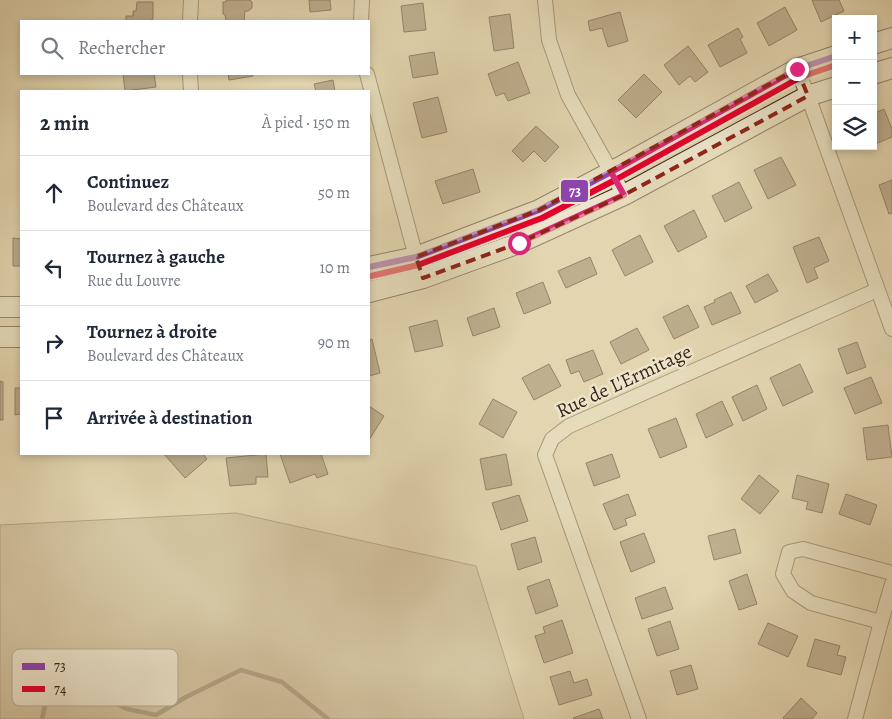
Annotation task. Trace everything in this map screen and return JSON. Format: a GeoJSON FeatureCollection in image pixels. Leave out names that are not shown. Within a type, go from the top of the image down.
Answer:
{"type":"FeatureCollection","features":[{"type":"Feature","properties":{"kind":"street"},"geometry":{"type":"LineString","coordinates":[[190,20],[191,0]]}},
{"type":"Feature","properties":{"kind":"street"},"geometry":{"type":"LineString","coordinates":[[361,20],[362,0]]}},
{"type":"Feature","properties":{"kind":"street"},"geometry":{"type":"LineString","coordinates":[[544,0],[549,40],[568,95],[624,195]]}},
{"type":"Feature","properties":{"kind":"street"},"geometry":{"type":"LineString","coordinates":[[877,43],[892,38]]}},
{"type":"Feature","properties":{"kind":"street"},"geometry":{"type":"LineString","coordinates":[[370,267],[416,257],[538,210],[611,172],[797,69],[832,57]]}},
{"type":"Feature","properties":{"kind":"street"},"geometry":{"type":"LineString","coordinates":[[877,73],[892,68]]}},
{"type":"Feature","properties":{"kind":"street"},"geometry":{"type":"LineString","coordinates":[[797,69],[892,330]]}},
{"type":"Feature","properties":{"kind":"street"},"geometry":{"type":"LineString","coordinates":[[190,75],[191,90]]}},
{"type":"Feature","properties":{"kind":"street"},"geometry":{"type":"LineString","coordinates":[[367,75],[423,278]]}},
{"type":"Feature","properties":{"kind":"street"},"geometry":{"type":"LineString","coordinates":[[370,292],[423,278],[519,243],[624,195],[808,96],[832,88]]}},
{"type":"Feature","properties":{"kind":"street","name":"Rue de L'Ermitage"},"geometry":{"type":"LineString","coordinates":[[639,719],[545,455],[552,439],[569,426],[877,290]]}},
{"type":"Feature","properties":{"kind":"street"},"geometry":{"type":"LineString","coordinates":[[0,307],[20,306]]}},
{"type":"Feature","properties":{"kind":"street"},"geometry":{"type":"LineString","coordinates":[[0,337],[20,337]]}},
{"type":"Feature","properties":{"kind":"street"},"geometry":{"type":"LineString","coordinates":[[880,622],[811,603],[793,591],[782,574],[789,552],[803,548],[892,573]]}},
{"type":"Feature","properties":{"kind":"street"},"geometry":{"type":"LineString","coordinates":[[855,719],[880,622],[892,584]]}},
{"type":"Feature","properties":{"kind":"highlighted area"},"geometry":{"type":"Polygon","coordinates":[[[797,69],[808,96],[624,195],[519,243],[423,278],[416,257],[539,210],[797,69]]]}},
{"type":"Feature","properties":{"kind":"shaded area"},"geometry":{"type":"Polygon","coordinates":[[[236,513],[476,566],[524,719],[0,719],[0,525],[236,513]]]}},
{"type":"Feature","properties":{"kind":"building"},"geometry":{"type":"Polygon","coordinates":[[[226,0],[250,0],[252,8],[245,11],[244,20],[226,20],[223,14],[223,2],[226,2],[226,0]]]}},
{"type":"Feature","properties":{"kind":"building"},"geometry":{"type":"Polygon","coordinates":[[[309,0],[330,0],[331,10],[310,12],[309,0]]]}},
{"type":"Feature","properties":{"kind":"building"},"geometry":{"type":"Polygon","coordinates":[[[812,0],[839,0],[844,11],[832,15],[821,22],[812,0]]]}},
{"type":"Feature","properties":{"kind":"building"},"geometry":{"type":"Polygon","coordinates":[[[137,2],[153,2],[153,19],[126,20],[126,16],[133,16],[133,11],[136,11],[137,2]]]}},
{"type":"Feature","properties":{"kind":"building"},"geometry":{"type":"Polygon","coordinates":[[[423,3],[426,30],[404,32],[401,6],[423,3]]]}},
{"type":"Feature","properties":{"kind":"building"},"geometry":{"type":"Polygon","coordinates":[[[785,7],[797,30],[769,46],[757,23],[785,7]]]}},
{"type":"Feature","properties":{"kind":"building"},"geometry":{"type":"Polygon","coordinates":[[[620,12],[628,41],[608,47],[602,28],[590,31],[588,21],[620,12]]]}},
{"type":"Feature","properties":{"kind":"building"},"geometry":{"type":"Polygon","coordinates":[[[510,14],[514,48],[494,51],[489,17],[510,14]]]}},
{"type":"Feature","properties":{"kind":"building"},"geometry":{"type":"Polygon","coordinates":[[[738,28],[743,37],[740,39],[747,53],[720,67],[708,45],[738,28]]]}},
{"type":"Feature","properties":{"kind":"building"},"geometry":{"type":"Polygon","coordinates":[[[688,46],[708,72],[695,82],[690,76],[679,85],[664,65],[688,46]]]}},
{"type":"Feature","properties":{"kind":"building"},"geometry":{"type":"Polygon","coordinates":[[[434,52],[438,74],[413,78],[409,56],[434,52]]]}},
{"type":"Feature","properties":{"kind":"building"},"geometry":{"type":"Polygon","coordinates":[[[518,62],[530,93],[508,101],[504,93],[496,96],[488,74],[518,62]]]}},
{"type":"Feature","properties":{"kind":"building"},"geometry":{"type":"Polygon","coordinates":[[[644,74],[662,92],[636,118],[618,100],[644,74]]]}},
{"type":"Feature","properties":{"kind":"building"},"geometry":{"type":"Polygon","coordinates":[[[123,75],[154,75],[156,87],[125,90],[123,75]]]}},
{"type":"Feature","properties":{"kind":"building"},"geometry":{"type":"Polygon","coordinates":[[[228,75],[253,75],[253,76],[229,80],[228,75]]]}},
{"type":"Feature","properties":{"kind":"building"},"geometry":{"type":"Polygon","coordinates":[[[333,80],[335,90],[316,90],[314,84],[333,80]]]}},
{"type":"Feature","properties":{"kind":"building"},"geometry":{"type":"Polygon","coordinates":[[[438,97],[447,132],[422,138],[413,103],[438,97]]]}},
{"type":"Feature","properties":{"kind":"building"},"geometry":{"type":"Polygon","coordinates":[[[884,109],[892,129],[892,137],[877,143],[877,112],[884,109]]]}},
{"type":"Feature","properties":{"kind":"building"},"geometry":{"type":"Polygon","coordinates":[[[536,126],[559,147],[545,162],[534,151],[523,162],[512,151],[536,126]]]}},
{"type":"Feature","properties":{"kind":"building"},"geometry":{"type":"Polygon","coordinates":[[[781,157],[796,185],[768,199],[754,170],[781,157]]]}},
{"type":"Feature","properties":{"kind":"building"},"geometry":{"type":"Polygon","coordinates":[[[473,169],[480,192],[443,204],[435,181],[473,169]]]}},
{"type":"Feature","properties":{"kind":"building"},"geometry":{"type":"Polygon","coordinates":[[[892,180],[892,213],[889,214],[879,185],[892,180]]]}},
{"type":"Feature","properties":{"kind":"building"},"geometry":{"type":"Polygon","coordinates":[[[739,182],[752,208],[725,222],[712,196],[739,182]]]}},
{"type":"Feature","properties":{"kind":"building"},"geometry":{"type":"Polygon","coordinates":[[[694,210],[707,237],[678,252],[664,226],[694,210]]]}},
{"type":"Feature","properties":{"kind":"building"},"geometry":{"type":"Polygon","coordinates":[[[640,235],[653,262],[625,276],[612,250],[640,235]]]}},
{"type":"Feature","properties":{"kind":"building"},"geometry":{"type":"Polygon","coordinates":[[[819,237],[829,261],[814,268],[818,278],[807,283],[793,247],[819,237]]]}},
{"type":"Feature","properties":{"kind":"building"},"geometry":{"type":"Polygon","coordinates":[[[13,238],[20,239],[20,266],[13,266],[13,238]]]}},
{"type":"Feature","properties":{"kind":"building"},"geometry":{"type":"Polygon","coordinates":[[[590,257],[597,274],[566,288],[558,271],[590,257]]]}},
{"type":"Feature","properties":{"kind":"building"},"geometry":{"type":"Polygon","coordinates":[[[768,274],[778,291],[755,303],[746,286],[768,274]]]}},
{"type":"Feature","properties":{"kind":"building"},"geometry":{"type":"Polygon","coordinates":[[[543,282],[551,303],[524,314],[516,293],[543,282]]]}},
{"type":"Feature","properties":{"kind":"building"},"geometry":{"type":"Polygon","coordinates":[[[731,292],[741,313],[712,325],[704,307],[731,292]]]}},
{"type":"Feature","properties":{"kind":"building"},"geometry":{"type":"Polygon","coordinates":[[[688,305],[699,327],[674,339],[663,317],[688,305]]]}},
{"type":"Feature","properties":{"kind":"building"},"geometry":{"type":"Polygon","coordinates":[[[494,308],[500,327],[473,336],[467,318],[494,308]]]}},
{"type":"Feature","properties":{"kind":"building"},"geometry":{"type":"Polygon","coordinates":[[[437,320],[443,346],[415,352],[409,327],[437,320]]]}},
{"type":"Feature","properties":{"kind":"building"},"geometry":{"type":"Polygon","coordinates":[[[637,328],[649,350],[621,364],[610,342],[637,328]]]}},
{"type":"Feature","properties":{"kind":"building"},"geometry":{"type":"Polygon","coordinates":[[[372,339],[380,373],[370,376],[370,340],[372,339]]]}},
{"type":"Feature","properties":{"kind":"building"},"geometry":{"type":"Polygon","coordinates":[[[857,342],[866,367],[847,374],[838,349],[857,342]]]}},
{"type":"Feature","properties":{"kind":"building"},"geometry":{"type":"Polygon","coordinates":[[[593,350],[603,374],[584,382],[579,371],[571,374],[566,360],[593,350]]]}},
{"type":"Feature","properties":{"kind":"building"},"geometry":{"type":"Polygon","coordinates":[[[549,364],[561,386],[534,400],[522,378],[549,364]]]}},
{"type":"Feature","properties":{"kind":"building"},"geometry":{"type":"Polygon","coordinates":[[[800,364],[813,392],[783,406],[770,378],[800,364]]]}},
{"type":"Feature","properties":{"kind":"building"},"geometry":{"type":"Polygon","coordinates":[[[871,377],[882,403],[855,414],[844,388],[871,377]]]}},
{"type":"Feature","properties":{"kind":"building"},"geometry":{"type":"Polygon","coordinates":[[[0,381],[3,382],[3,420],[0,420],[0,381]]]}},
{"type":"Feature","properties":{"kind":"building"},"geometry":{"type":"Polygon","coordinates":[[[757,385],[767,409],[743,421],[732,397],[757,385]]]}},
{"type":"Feature","properties":{"kind":"building"},"geometry":{"type":"Polygon","coordinates":[[[15,388],[20,388],[20,414],[15,415],[15,388]]]}},
{"type":"Feature","properties":{"kind":"building"},"geometry":{"type":"Polygon","coordinates":[[[493,399],[517,412],[503,438],[479,424],[493,399]]]}},
{"type":"Feature","properties":{"kind":"building"},"geometry":{"type":"Polygon","coordinates":[[[722,401],[733,425],[706,438],[696,414],[722,401]]]}},
{"type":"Feature","properties":{"kind":"building"},"geometry":{"type":"Polygon","coordinates":[[[370,407],[384,416],[370,438],[370,407]]]}},
{"type":"Feature","properties":{"kind":"building"},"geometry":{"type":"Polygon","coordinates":[[[676,418],[687,447],[660,458],[648,429],[676,418]]]}},
{"type":"Feature","properties":{"kind":"building"},"geometry":{"type":"Polygon","coordinates":[[[888,425],[892,457],[867,460],[863,428],[888,425]]]}},
{"type":"Feature","properties":{"kind":"building"},"geometry":{"type":"Polygon","coordinates":[[[506,454],[512,485],[486,490],[480,459],[506,454]]]}},
{"type":"Feature","properties":{"kind":"building"},"geometry":{"type":"Polygon","coordinates":[[[612,454],[620,477],[594,486],[586,463],[612,454]]]}},
{"type":"Feature","properties":{"kind":"building"},"geometry":{"type":"Polygon","coordinates":[[[165,455],[204,455],[207,459],[185,478],[165,455]]]}},
{"type":"Feature","properties":{"kind":"building"},"geometry":{"type":"Polygon","coordinates":[[[266,455],[268,477],[256,477],[256,484],[230,486],[226,458],[266,455]]]}},
{"type":"Feature","properties":{"kind":"building"},"geometry":{"type":"Polygon","coordinates":[[[280,455],[321,455],[328,474],[317,478],[315,474],[290,483],[280,455]]]}},
{"type":"Feature","properties":{"kind":"building"},"geometry":{"type":"Polygon","coordinates":[[[759,475],[779,491],[760,514],[741,499],[759,475]]]}},
{"type":"Feature","properties":{"kind":"building"},"geometry":{"type":"Polygon","coordinates":[[[797,475],[829,484],[822,513],[806,509],[808,502],[792,498],[797,475]]]}},
{"type":"Feature","properties":{"kind":"building"},"geometry":{"type":"Polygon","coordinates":[[[628,494],[636,515],[625,519],[627,525],[614,530],[603,504],[628,494]]]}},
{"type":"Feature","properties":{"kind":"building"},"geometry":{"type":"Polygon","coordinates":[[[846,494],[877,505],[870,525],[839,514],[846,494]]]}},
{"type":"Feature","properties":{"kind":"building"},"geometry":{"type":"Polygon","coordinates":[[[519,495],[528,521],[501,530],[492,503],[519,495]]]}},
{"type":"Feature","properties":{"kind":"building"},"geometry":{"type":"Polygon","coordinates":[[[735,529],[741,553],[714,560],[708,536],[735,529]]]}},
{"type":"Feature","properties":{"kind":"building"},"geometry":{"type":"Polygon","coordinates":[[[644,533],[655,562],[631,572],[620,542],[644,533]]]}},
{"type":"Feature","properties":{"kind":"building"},"geometry":{"type":"Polygon","coordinates":[[[535,537],[542,562],[518,570],[511,544],[535,537]]]}},
{"type":"Feature","properties":{"kind":"building"},"geometry":{"type":"Polygon","coordinates":[[[747,574],[757,604],[739,610],[729,581],[747,574]]]}},
{"type":"Feature","properties":{"kind":"building"},"geometry":{"type":"Polygon","coordinates":[[[549,579],[558,606],[536,614],[527,587],[549,579]]]}},
{"type":"Feature","properties":{"kind":"building"},"geometry":{"type":"Polygon","coordinates":[[[665,587],[673,609],[642,619],[635,598],[665,587]]]}},
{"type":"Feature","properties":{"kind":"building"},"geometry":{"type":"Polygon","coordinates":[[[562,620],[573,653],[544,663],[535,636],[545,633],[543,627],[562,620]]]}},
{"type":"Feature","properties":{"kind":"building"},"geometry":{"type":"Polygon","coordinates":[[[670,621],[679,649],[657,656],[648,629],[670,621]]]}},
{"type":"Feature","properties":{"kind":"building"},"geometry":{"type":"Polygon","coordinates":[[[768,623],[798,636],[788,657],[758,644],[768,623]]]}},
{"type":"Feature","properties":{"kind":"building"},"geometry":{"type":"Polygon","coordinates":[[[815,639],[840,646],[837,655],[846,657],[841,675],[807,666],[815,639]]]}},
{"type":"Feature","properties":{"kind":"building"},"geometry":{"type":"Polygon","coordinates":[[[691,665],[698,689],[677,695],[670,671],[691,665]]]}},
{"type":"Feature","properties":{"kind":"building"},"geometry":{"type":"Polygon","coordinates":[[[570,671],[574,683],[587,679],[592,695],[559,705],[550,677],[570,671]]]}},
{"type":"Feature","properties":{"kind":"building"},"geometry":{"type":"Polygon","coordinates":[[[801,698],[817,713],[812,719],[784,719],[783,718],[801,698]]]}},
{"type":"Feature","properties":{"kind":"building"},"geometry":{"type":"Polygon","coordinates":[[[599,709],[603,719],[573,718],[599,709]]]}},
{"type":"Feature","properties":{"kind":"waterway"},"geometry":{"type":"LineString","coordinates":[[178,702],[241,670],[282,682],[328,719]]}},
{"type":"Feature","properties":{"kind":"waterway"},"geometry":{"type":"LineString","coordinates":[[42,719],[45,706]]}},
{"type":"Feature","properties":{"kind":"waterway"},"geometry":{"type":"LineString","coordinates":[[121,706],[156,715],[171,706]]}},
{"type":"Feature","properties":{"kind":"transit line","name":"73"},"geometry":{"type":"LineString","coordinates":[[370,267],[416,257],[539,210],[797,69],[832,57]]}},
{"type":"Feature","properties":{"kind":"transit line","name":"74"},"geometry":{"type":"LineString","coordinates":[[371,276],[418,265],[542,218],[615,180],[801,77],[832,66]]}},
{"type":"Feature","properties":{"kind":"route"},"geometry":{"type":"LineString","coordinates":[[519,243],[624,195],[611,172],[797,69]]}}]}
